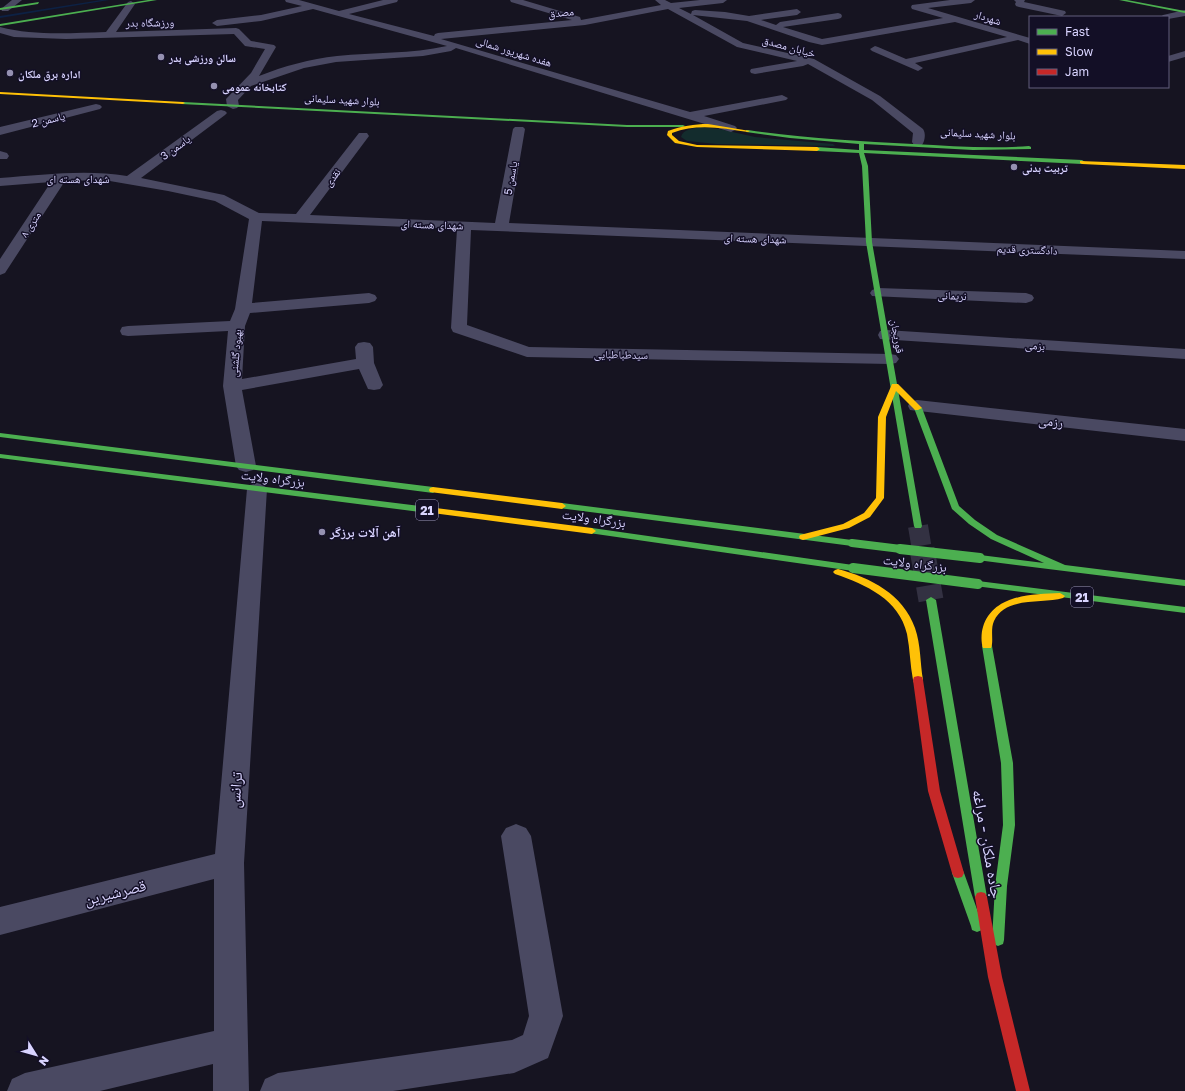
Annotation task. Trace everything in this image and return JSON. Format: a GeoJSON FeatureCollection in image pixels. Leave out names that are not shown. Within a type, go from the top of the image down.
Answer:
{"type":"FeatureCollection","features":[{"type":"Feature","properties":{"kind":"main road"},"geometry":{"type":"LineString","coordinates":[[0,25],[154,0]]}},
{"type":"Feature","properties":{"kind":"main road"},"geometry":{"type":"LineString","coordinates":[[1121,0],[1185,13]]}},
{"type":"Feature","properties":{"kind":"main road"},"geometry":{"type":"LineString","coordinates":[[2,9],[47,2]]}},
{"type":"Feature","properties":{"kind":"main road","name":"بلوار شهید سلیمانی"},"geometry":{"type":"LineString","coordinates":[[0,93],[628,126],[711,125],[771,134],[1032,148],[1002,150],[862,147]]}},
{"type":"Feature","properties":{"kind":"main road","name":"بلوار شهید سلیمانی"},"geometry":{"type":"LineString","coordinates":[[0,101],[608,134]]}},
{"type":"Feature","properties":{"kind":"main road"},"geometry":{"type":"LineString","coordinates":[[677,142],[668,135],[670,132],[683,126]]}},
{"type":"Feature","properties":{"kind":"main road"},"geometry":{"type":"LineString","coordinates":[[771,134],[862,147]]}},
{"type":"Feature","properties":{"kind":"main road"},"geometry":{"type":"LineString","coordinates":[[662,140],[696,146],[782,148],[862,147]]}},
{"type":"Feature","properties":{"kind":"main road","name":"بلوار شهید سلیمانی"},"geometry":{"type":"LineString","coordinates":[[862,147],[951,155],[1185,167]]}},
{"type":"Feature","properties":{"kind":"main road","name":"قوریجان"},"geometry":{"type":"LineString","coordinates":[[862,147],[869,242],[918,526]]}},
{"type":"Feature","properties":{"kind":"main road"},"geometry":{"type":"LineString","coordinates":[[782,148],[842,160]]}},
{"type":"Feature","properties":{"kind":"main road"},"geometry":{"type":"LineString","coordinates":[[892,162],[951,155]]}},
{"type":"Feature","properties":{"kind":"main road"},"geometry":{"type":"LineString","coordinates":[[804,537],[846,526],[867,515],[880,498],[882,417],[895,386],[917,406],[954,507],[994,537],[1065,568]]}},
{"type":"Feature","properties":{"kind":"main road","name":"بزرگراه ولایت"},"geometry":{"type":"LineString","coordinates":[[0,435],[585,530],[853,568],[1185,610]]}},
{"type":"Feature","properties":{"kind":"main road","name":"بزرگراه ولایت"},"geometry":{"type":"LineString","coordinates":[[0,456],[252,477],[804,537],[1185,583]]}},
{"type":"Feature","properties":{"kind":"main road"},"geometry":{"type":"LineString","coordinates":[[810,562],[880,588],[895,601],[905,615],[910,629],[934,791],[956,868],[995,977]]}},
{"type":"Feature","properties":{"kind":"main road"},"geometry":{"type":"LineString","coordinates":[[995,977],[1001,886],[1009,826],[1008,786],[1007,762],[985,634],[992,617],[1006,603],[1025,597],[1067,595]]}},
{"type":"Feature","properties":{"kind":"main road","name":"جاده ملکان - مراغه"},"geometry":{"type":"LineString","coordinates":[[931,600],[995,977],[1023,1091]]}},
{"type":"Feature","properties":{"kind":"street"},"geometry":{"type":"LineString","coordinates":[[2,9],[18,0]]}},
{"type":"Feature","properties":{"kind":"street","name":"هفده شهریور شمالی"},"geometry":{"type":"LineString","coordinates":[[289,0],[340,13],[423,38],[458,46],[731,128]]}},
{"type":"Feature","properties":{"kind":"street"},"geometry":{"type":"LineString","coordinates":[[340,13],[394,0]]}},
{"type":"Feature","properties":{"kind":"street"},"geometry":{"type":"LineString","coordinates":[[514,0],[585,22]]}},
{"type":"Feature","properties":{"kind":"street","name":"خیابان مصدق"},"geometry":{"type":"LineString","coordinates":[[659,0],[740,45],[810,61],[876,98],[920,132],[918,142]]}},
{"type":"Feature","properties":{"kind":"street","name":"مصدق"},"geometry":{"type":"LineString","coordinates":[[423,38],[585,22],[670,6],[723,0]]}},
{"type":"Feature","properties":{"kind":"street","name":"شهردار"},"geometry":{"type":"LineString","coordinates":[[971,0],[915,7],[1029,41]]}},
{"type":"Feature","properties":{"kind":"street"},"geometry":{"type":"LineString","coordinates":[[1018,0],[1021,1],[1019,4],[1062,13]]}},
{"type":"Feature","properties":{"kind":"street"},"geometry":{"type":"LineString","coordinates":[[109,35],[131,4]]}},
{"type":"Feature","properties":{"kind":"street"},"geometry":{"type":"LineString","coordinates":[[206,23],[246,20],[314,7]]}},
{"type":"Feature","properties":{"kind":"street"},"geometry":{"type":"LineString","coordinates":[[749,19],[797,12]]}},
{"type":"Feature","properties":{"kind":"street"},"geometry":{"type":"LineString","coordinates":[[684,13],[725,15],[749,19],[822,42],[954,19]]}},
{"type":"Feature","properties":{"kind":"street"},"geometry":{"type":"LineString","coordinates":[[1169,16],[1185,13]]}},
{"type":"Feature","properties":{"kind":"street"},"geometry":{"type":"LineString","coordinates":[[771,27],[838,16]]}},
{"type":"Feature","properties":{"kind":"street","name":"ورزشگاه بدر"},"geometry":{"type":"LineString","coordinates":[[0,30],[14,34],[26,35],[109,35],[236,30],[248,44],[271,48],[260,69],[248,84]]}},
{"type":"Feature","properties":{"kind":"street"},"geometry":{"type":"LineString","coordinates":[[905,62],[1017,38]]}},
{"type":"Feature","properties":{"kind":"street"},"geometry":{"type":"LineString","coordinates":[[233,106],[232,99],[248,84],[281,70],[316,62],[416,54],[458,46]]}},
{"type":"Feature","properties":{"kind":"street"},"geometry":{"type":"LineString","coordinates":[[875,49],[925,71]]}},
{"type":"Feature","properties":{"kind":"street"},"geometry":{"type":"LineString","coordinates":[[1169,59],[1185,54]]}},
{"type":"Feature","properties":{"kind":"street"},"geometry":{"type":"LineString","coordinates":[[755,71],[810,61]]}},
{"type":"Feature","properties":{"kind":"street"},"geometry":{"type":"LineString","coordinates":[[689,115],[782,98]]}},
{"type":"Feature","properties":{"kind":"street","name":"یاسمن 2"},"geometry":{"type":"LineString","coordinates":[[0,132],[96,107]]}},
{"type":"Feature","properties":{"kind":"street","name":"یاسمن 3"},"geometry":{"type":"LineString","coordinates":[[129,180],[221,113]]}},
{"type":"Feature","properties":{"kind":"street","name":"یاسمن 5"},"geometry":{"type":"LineString","coordinates":[[501,227],[519,129]]}},
{"type":"Feature","properties":{"kind":"street","name":"نقدی"},"geometry":{"type":"LineString","coordinates":[[300,219],[363,136]]}},
{"type":"Feature","properties":{"kind":"street","name":"شهدای هسته ای"},"geometry":{"type":"LineString","coordinates":[[0,182],[61,177],[104,176],[168,187],[219,198],[256,216],[869,242]]}},
{"type":"Feature","properties":{"kind":"street","name":"۸ متری"},"geometry":{"type":"LineString","coordinates":[[0,270],[61,177]]}},
{"type":"Feature","properties":{"kind":"street","name":"بهبود گلشنی"},"geometry":{"type":"LineString","coordinates":[[252,477],[232,386],[237,326],[243,309],[256,216]]}},
{"type":"Feature","properties":{"kind":"street","name":"سیدطباطبایی"},"geometry":{"type":"LineString","coordinates":[[464,226],[459,328],[527,352],[890,360]]}},
{"type":"Feature","properties":{"kind":"street","name":"دادگستری قدیم"},"geometry":{"type":"LineString","coordinates":[[869,242],[1185,255]]}},
{"type":"Feature","properties":{"kind":"street","name":"نریمانی"},"geometry":{"type":"LineString","coordinates":[[878,293],[1026,298]]}},
{"type":"Feature","properties":{"kind":"street"},"geometry":{"type":"LineString","coordinates":[[243,309],[369,298]]}},
{"type":"Feature","properties":{"kind":"street"},"geometry":{"type":"LineString","coordinates":[[128,331],[237,326]]}},
{"type":"Feature","properties":{"kind":"street","name":"بزمی"},"geometry":{"type":"LineString","coordinates":[[886,335],[1185,354]]}},
{"type":"Feature","properties":{"kind":"street"},"geometry":{"type":"LineString","coordinates":[[232,386],[365,355],[374,385]]}},
{"type":"Feature","properties":{"kind":"street","name":"رزمی"},"geometry":{"type":"LineString","coordinates":[[917,406],[1185,435]]}},
{"type":"Feature","properties":{"kind":"street","name":"ترانس"},"geometry":{"type":"LineString","coordinates":[[231,1091],[230,863],[252,477]]}},
{"type":"Feature","properties":{"kind":"street"},"geometry":{"type":"LineString","coordinates":[[278,1091],[514,1056],[536,1046],[546,1016],[516,836]]}},
{"type":"Feature","properties":{"kind":"street","name":"قصرشیرین"},"geometry":{"type":"LineString","coordinates":[[0,921],[230,863]]}},
{"type":"Feature","properties":{"kind":"street"},"geometry":{"type":"LineString","coordinates":[[24,1091],[230,1044]]}},
{"type":"Feature","properties":{"kind":"green space"},"geometry":{"type":"Polygon","coordinates":[[[700,127],[719,129],[755,137],[833,144],[835,146],[717,144],[687,141],[681,137],[684,132],[700,127]]]}},
{"type":"Feature","properties":{"kind":"waterway"},"geometry":{"type":"LineString","coordinates":[[0,17],[107,0]]}},
{"type":"Feature","properties":{"kind":"tunnel"},"geometry":{"type":"LineString","coordinates":[[918,526],[922,550]]}},
{"type":"Feature","properties":{"kind":"tunnel"},"geometry":{"type":"LineString","coordinates":[[922,549],[931,600]]}},
{"type":"Feature","properties":{"kind":"traffic: fast"},"geometry":{"type":"LineString","coordinates":[[0,25],[155,0]]}},
{"type":"Feature","properties":{"kind":"traffic: fast"},"geometry":{"type":"LineString","coordinates":[[1121,0],[1185,12]]}},
{"type":"Feature","properties":{"kind":"traffic: fast"},"geometry":{"type":"LineString","coordinates":[[0,9],[38,3]]}},
{"type":"Feature","properties":{"kind":"traffic: fast"},"geometry":{"type":"LineString","coordinates":[[183,103],[627,126],[683,126]]}},
{"type":"Feature","properties":{"kind":"traffic: fast"},"geometry":{"type":"LineString","coordinates":[[748,131],[811,139],[874,144],[973,149],[1029,148]]}},
{"type":"Feature","properties":{"kind":"traffic: fast"},"geometry":{"type":"LineString","coordinates":[[862,143],[861,150],[865,166],[869,242],[918,526]]}},
{"type":"Feature","properties":{"kind":"traffic: fast"},"geometry":{"type":"LineString","coordinates":[[817,149],[1082,162]]}},
{"type":"Feature","properties":{"kind":"traffic: fast"},"geometry":{"type":"LineString","coordinates":[[918,408],[955,507],[972,522],[994,537],[1065,569]]}},
{"type":"Feature","properties":{"kind":"traffic: fast"},"geometry":{"type":"LineString","coordinates":[[0,435],[433,490]]}},
{"type":"Feature","properties":{"kind":"traffic: fast"},"geometry":{"type":"LineString","coordinates":[[0,456],[428,510]]}},
{"type":"Feature","properties":{"kind":"traffic: fast"},"geometry":{"type":"LineString","coordinates":[[562,506],[852,543]]}},
{"type":"Feature","properties":{"kind":"traffic: fast"},"geometry":{"type":"LineString","coordinates":[[592,531],[853,568]]}},
{"type":"Feature","properties":{"kind":"traffic: fast"},"geometry":{"type":"LineString","coordinates":[[852,543],[980,558]]}},
{"type":"Feature","properties":{"kind":"traffic: fast"},"geometry":{"type":"LineString","coordinates":[[980,558],[1185,583]]}},
{"type":"Feature","properties":{"kind":"traffic: fast"},"geometry":{"type":"LineString","coordinates":[[853,568],[978,584]]}},
{"type":"Feature","properties":{"kind":"traffic: fast"},"geometry":{"type":"LineString","coordinates":[[978,584],[1185,610]]}},
{"type":"Feature","properties":{"kind":"traffic: fast"},"geometry":{"type":"LineString","coordinates":[[931,600],[981,897]]}},
{"type":"Feature","properties":{"kind":"traffic: fast"},"geometry":{"type":"LineString","coordinates":[[987,646],[1007,763],[1009,825],[1001,886],[998,940]]}},
{"type":"Feature","properties":{"kind":"traffic: fast"},"geometry":{"type":"LineString","coordinates":[[958,873],[977,926]]}},
{"type":"Feature","properties":{"kind":"traffic: slow"},"geometry":{"type":"LineString","coordinates":[[0,93],[183,103]]}},
{"type":"Feature","properties":{"kind":"traffic: slow"},"geometry":{"type":"LineString","coordinates":[[748,131],[718,126],[699,125],[679,128],[670,132],[669,135],[677,142],[697,146],[817,149]]}},
{"type":"Feature","properties":{"kind":"traffic: slow"},"geometry":{"type":"LineString","coordinates":[[1082,162],[1185,167]]}},
{"type":"Feature","properties":{"kind":"traffic: slow"},"geometry":{"type":"LineString","coordinates":[[803,537],[846,526],[867,515],[880,498],[882,417],[895,386],[918,408]]}},
{"type":"Feature","properties":{"kind":"traffic: slow"},"geometry":{"type":"LineString","coordinates":[[433,490],[562,506]]}},
{"type":"Feature","properties":{"kind":"traffic: slow"},"geometry":{"type":"LineString","coordinates":[[428,510],[592,531]]}},
{"type":"Feature","properties":{"kind":"traffic: slow"},"geometry":{"type":"LineString","coordinates":[[838,572],[872,585],[891,598],[898,606],[905,616],[912,634],[918,680]]}},
{"type":"Feature","properties":{"kind":"traffic: slow"},"geometry":{"type":"LineString","coordinates":[[987,646],[986,630],[990,618],[998,610],[1008,604],[1020,600],[1060,596]]}},
{"type":"Feature","properties":{"kind":"traffic: jam"},"geometry":{"type":"LineString","coordinates":[[918,680],[934,791],[958,873]]}},
{"type":"Feature","properties":{"kind":"traffic: jam"},"geometry":{"type":"LineString","coordinates":[[981,897],[995,977],[1023,1091]]}},
{"type":"Feature","properties":{"kind":"place","name":"سالن ورزشی بدر"},"geometry":{"type":"Point","coordinates":[161,57]}},
{"type":"Feature","properties":{"kind":"place","name":"اداره برق ملکان"},"geometry":{"type":"Point","coordinates":[10,73]}},
{"type":"Feature","properties":{"kind":"place","name":"کتابخانه عمومی"},"geometry":{"type":"Point","coordinates":[214,86]}},
{"type":"Feature","properties":{"kind":"place","name":"تربیت بدنی"},"geometry":{"type":"Point","coordinates":[1014,167]}},
{"type":"Feature","properties":{"kind":"place","name":"آهن آلات برزگر"},"geometry":{"type":"Point","coordinates":[322,532]}}]}
